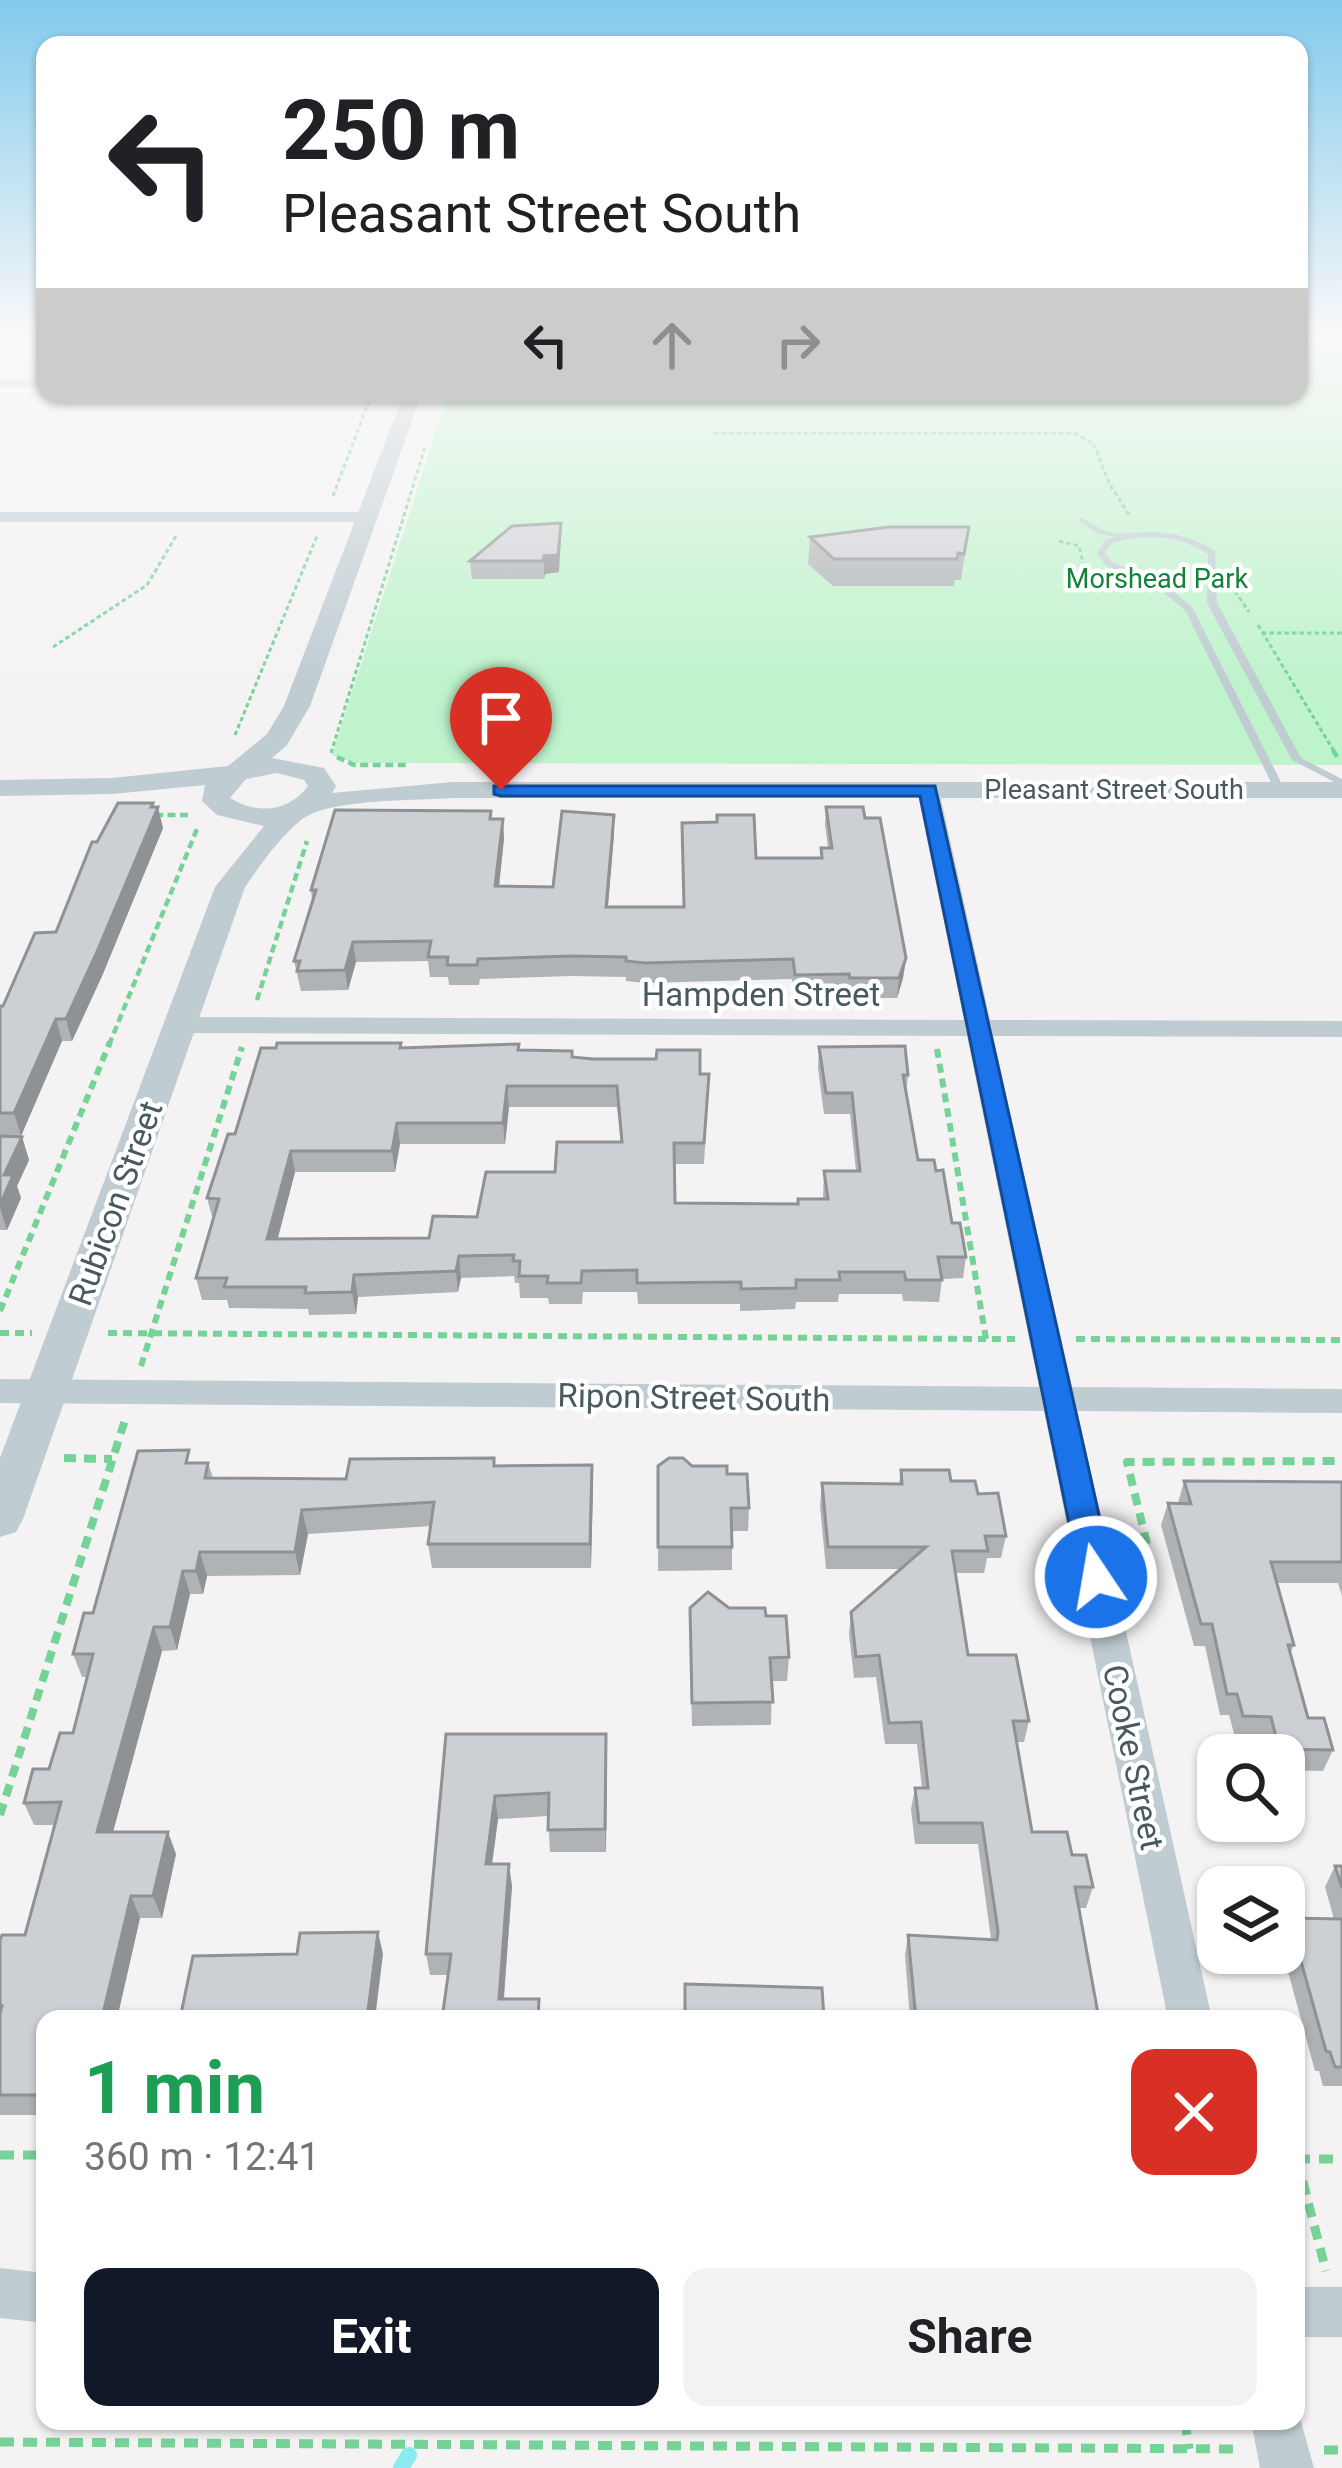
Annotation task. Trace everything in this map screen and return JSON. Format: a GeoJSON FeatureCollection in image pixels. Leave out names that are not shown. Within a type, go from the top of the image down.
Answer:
{"type":"FeatureCollection","features":[{"type":"Feature","properties":{"kind":"street"},"geometry":{"type":"LineString","coordinates":[[225,809],[214,793],[233,766],[278,739],[297,706],[391,453]]}},
{"type":"Feature","properties":{"kind":"street"},"geometry":{"type":"LineString","coordinates":[[0,517],[367,517]]}},
{"type":"Feature","properties":{"kind":"street"},"geometry":{"type":"LineString","coordinates":[[297,706],[298,741],[318,766],[321,791],[302,816]]}},
{"type":"Feature","properties":{"kind":"street","name":"Pleasant Street South"},"geometry":{"type":"LineString","coordinates":[[78,788],[271,765],[318,766],[453,790]]}},
{"type":"Feature","properties":{"kind":"street","name":"Pleasant Street South"},"geometry":{"type":"LineString","coordinates":[[78,788],[176,797],[258,817],[302,816],[345,798],[453,790],[1342,787]]}},
{"type":"Feature","properties":{"kind":"street"},"geometry":{"type":"LineString","coordinates":[[0,788],[78,788]]}},
{"type":"Feature","properties":{"kind":"street","name":"Cooke Street"},"geometry":{"type":"LineString","coordinates":[[928,790],[1188,2010]]}},
{"type":"Feature","properties":{"kind":"street","name":"Rubicon Street"},"geometry":{"type":"LineString","coordinates":[[0,1519],[230,887],[233,852],[225,809]]}},
{"type":"Feature","properties":{"kind":"street","name":"Rubicon Street"},"geometry":{"type":"LineString","coordinates":[[230,887],[264,840],[302,816]]}},
{"type":"Feature","properties":{"kind":"street","name":"Hampden Street"},"geometry":{"type":"LineString","coordinates":[[180,1025],[1342,1029]]}},
{"type":"Feature","properties":{"kind":"street","name":"Ripon Street South"},"geometry":{"type":"LineString","coordinates":[[0,1391],[1342,1401]]}},
{"type":"Feature","properties":{"kind":"lane"},"geometry":{"type":"LineString","coordinates":[[1280,790],[1194,619],[1172,592],[1108,564],[1082,519],[1101,532],[1187,540],[1212,553],[1210,592],[1220,619],[1297,760],[1342,787]]}},
{"type":"Feature","properties":{"kind":"lane"},"geometry":{"type":"LineString","coordinates":[[1101,553],[1108,542],[1137,535]]}},
{"type":"Feature","properties":{"kind":"lane"},"geometry":{"type":"LineString","coordinates":[[1194,619],[1220,619]]}},
{"type":"Feature","properties":{"kind":"path"},"geometry":{"type":"LineString","coordinates":[[233,766],[350,453]]}},
{"type":"Feature","properties":{"kind":"path"},"geometry":{"type":"LineString","coordinates":[[318,766],[423,453]]}},
{"type":"Feature","properties":{"kind":"path"},"geometry":{"type":"LineString","coordinates":[[1098,453],[1137,535]]}},
{"type":"Feature","properties":{"kind":"path"},"geometry":{"type":"LineString","coordinates":[[53,647],[147,586],[186,517]]}},
{"type":"Feature","properties":{"kind":"path"},"geometry":{"type":"LineString","coordinates":[[1060,541],[1079,546],[1078,556],[1092,569]]}},
{"type":"Feature","properties":{"kind":"path"},"geometry":{"type":"LineString","coordinates":[[1235,582],[1234,590],[1250,612]]}},
{"type":"Feature","properties":{"kind":"path"},"geometry":{"type":"LineString","coordinates":[[1258,625],[1342,765]]}},
{"type":"Feature","properties":{"kind":"path"},"geometry":{"type":"LineString","coordinates":[[1262,633],[1342,633]]}},
{"type":"Feature","properties":{"kind":"path"},"geometry":{"type":"LineString","coordinates":[[352,773],[354,765]]}},
{"type":"Feature","properties":{"kind":"path"},"geometry":{"type":"LineString","coordinates":[[175,815],[181,805]]}},
{"type":"Feature","properties":{"kind":"path"},"geometry":{"type":"LineString","coordinates":[[0,1311],[203,815],[153,815]]}},
{"type":"Feature","properties":{"kind":"path"},"geometry":{"type":"LineString","coordinates":[[253,1014],[302,816]]}},
{"type":"Feature","properties":{"kind":"path"},"geometry":{"type":"LineString","coordinates":[[934,1028],[986,1339]]}},
{"type":"Feature","properties":{"kind":"path"},"geometry":{"type":"LineString","coordinates":[[139,1372],[244,1038]]}},
{"type":"Feature","properties":{"kind":"path"},"geometry":{"type":"LineString","coordinates":[[0,1333],[32,1333]]}},
{"type":"Feature","properties":{"kind":"path"},"geometry":{"type":"LineString","coordinates":[[108,1334],[1342,1340]]}},
{"type":"Feature","properties":{"kind":"path"},"geometry":{"type":"LineString","coordinates":[[0,1815],[126,1417]]}},
{"type":"Feature","properties":{"kind":"path"},"geometry":{"type":"LineString","coordinates":[[64,1458],[112,1459]]}},
{"type":"Feature","properties":{"kind":"path"},"geometry":{"type":"LineString","coordinates":[[1147,1544],[1127,1462],[1342,1461]]}},
{"type":"Feature","properties":{"kind":"path"},"geometry":{"type":"LineString","coordinates":[[0,2155],[36,2155]]}},
{"type":"Feature","properties":{"kind":"path"},"geometry":{"type":"LineString","coordinates":[[1305,2159],[1342,2159]]}},
{"type":"Feature","properties":{"kind":"path"},"geometry":{"type":"LineString","coordinates":[[1305,2206],[1325,2312]]}},
{"type":"Feature","properties":{"kind":"path"},"geometry":{"type":"LineString","coordinates":[[1186,2430],[1189,2449]]}},
{"type":"Feature","properties":{"kind":"path"},"geometry":{"type":"LineString","coordinates":[[0,2442],[1282,2446]]}},
{"type":"Feature","properties":{"kind":"green space","name":"Morshead Park"},"geometry":{"type":"Polygon","coordinates":[[[429,453],[1342,453],[1342,765],[354,763],[332,755],[429,453]]]}},
{"type":"Feature","properties":{"kind":"building"},"geometry":{"type":"Polygon","coordinates":[[[561,523],[558,555],[544,556],[543,561],[470,561],[512,526],[561,523]]]}},
{"type":"Feature","properties":{"kind":"building"},"geometry":{"type":"Polygon","coordinates":[[[889,527],[969,527],[964,554],[958,553],[957,559],[834,559],[810,537],[889,527]]]}},
{"type":"Feature","properties":{"kind":"building"},"geometry":{"type":"Polygon","coordinates":[[[118,803],[158,807],[66,1019],[56,1019],[14,1113],[0,1113],[0,1006],[35,933],[56,932],[92,842],[97,842],[118,803]]]}},
{"type":"Feature","properties":{"kind":"building"},"geometry":{"type":"Polygon","coordinates":[[[826,807],[863,807],[865,818],[880,818],[906,958],[899,978],[795,975],[793,959],[645,963],[626,961],[626,957],[570,956],[478,959],[477,965],[447,965],[448,957],[428,957],[431,941],[353,942],[345,970],[297,971],[300,961],[294,961],[335,810],[491,811],[490,819],[503,819],[495,886],[553,887],[562,811],[614,815],[606,907],[684,907],[682,823],[717,822],[717,815],[754,815],[756,858],[822,858],[821,848],[832,848],[826,807]]]}},
{"type":"Feature","properties":{"kind":"building"},"geometry":{"type":"Polygon","coordinates":[[[277,1043],[401,1043],[400,1048],[519,1044],[518,1050],[572,1051],[572,1057],[593,1059],[656,1059],[657,1050],[700,1050],[700,1074],[709,1074],[704,1143],[674,1143],[675,1203],[798,1204],[798,1199],[828,1199],[824,1171],[860,1171],[852,1093],[826,1093],[819,1047],[905,1046],[908,1075],[903,1075],[918,1160],[934,1160],[936,1171],[943,1170],[952,1223],[960,1223],[966,1257],[938,1257],[942,1280],[906,1280],[904,1272],[839,1272],[840,1280],[796,1280],[796,1288],[741,1289],[741,1282],[637,1283],[637,1270],[582,1271],[581,1283],[547,1283],[548,1276],[519,1276],[520,1261],[513,1261],[514,1255],[459,1256],[456,1271],[354,1275],[352,1292],[224,1287],[227,1278],[196,1278],[219,1199],[207,1198],[228,1134],[235,1134],[261,1048],[276,1048],[277,1043]],[[507,1086],[503,1123],[397,1123],[392,1151],[291,1151],[267,1239],[429,1238],[433,1216],[477,1217],[486,1172],[555,1172],[557,1142],[622,1142],[617,1086],[507,1086]]]}},
{"type":"Feature","properties":{"kind":"building"},"geometry":{"type":"Polygon","coordinates":[[[0,1136],[22,1137],[4,1175],[13,1175],[0,1205],[0,1136]]]}},
{"type":"Feature","properties":{"kind":"building"},"geometry":{"type":"Polygon","coordinates":[[[189,1450],[186,1463],[208,1463],[205,1478],[346,1479],[350,1459],[494,1458],[494,1466],[592,1465],[590,1544],[428,1544],[434,1502],[302,1510],[295,1552],[200,1552],[196,1571],[183,1571],[170,1627],[154,1627],[97,1832],[168,1832],[153,1896],[131,1896],[104,2010],[36,2010],[36,2095],[0,2095],[0,1940],[2,1935],[25,1935],[61,1802],[24,1803],[33,1769],[49,1769],[60,1733],[73,1733],[93,1654],[73,1654],[84,1613],[93,1613],[138,1451],[189,1450]]]}},
{"type":"Feature","properties":{"kind":"building"},"geometry":{"type":"Polygon","coordinates":[[[669,1458],[683,1458],[692,1466],[727,1466],[727,1474],[747,1474],[749,1508],[731,1508],[732,1547],[658,1547],[658,1466],[669,1458]]]}},
{"type":"Feature","properties":{"kind":"building"},"geometry":{"type":"Polygon","coordinates":[[[901,1470],[949,1470],[951,1481],[975,1481],[978,1494],[998,1493],[1006,1536],[985,1536],[988,1551],[952,1551],[968,1655],[1016,1655],[1029,1721],[1013,1721],[1032,1832],[1067,1832],[1072,1855],[1086,1855],[1093,1887],[1075,1887],[1097,2010],[915,2010],[908,1935],[997,1940],[998,1931],[982,1823],[919,1823],[915,1788],[928,1788],[921,1722],[889,1723],[879,1655],[856,1657],[851,1612],[926,1547],[828,1547],[822,1483],[902,1484],[901,1470]]]}},
{"type":"Feature","properties":{"kind":"building"},"geometry":{"type":"Polygon","coordinates":[[[1184,1481],[1342,1482],[1342,1562],[1271,1562],[1308,1718],[1324,1718],[1333,1750],[1305,1749],[1305,1734],[1275,1734],[1271,1717],[1243,1716],[1237,1694],[1227,1694],[1212,1624],[1201,1624],[1168,1503],[1191,1504],[1184,1481]]]}},
{"type":"Feature","properties":{"kind":"building"},"geometry":{"type":"Polygon","coordinates":[[[708,1592],[729,1608],[765,1608],[766,1616],[786,1616],[789,1657],[770,1658],[773,1702],[692,1703],[690,1608],[708,1592]]]}},
{"type":"Feature","properties":{"kind":"building"},"geometry":{"type":"Polygon","coordinates":[[[446,1734],[606,1734],[605,1829],[548,1830],[549,1793],[495,1796],[486,1864],[509,1864],[499,1999],[539,1999],[538,2010],[443,2010],[451,1954],[426,1954],[446,1734]]]}},
{"type":"Feature","properties":{"kind":"building"},"geometry":{"type":"Polygon","coordinates":[[[1305,1918],[1342,1919],[1342,2067],[1335,2067],[1305,1974],[1305,1918]]]}},
{"type":"Feature","properties":{"kind":"building"},"geometry":{"type":"Polygon","coordinates":[[[378,1932],[368,2010],[182,2010],[193,1956],[297,1954],[300,1933],[378,1932]]]}},
{"type":"Feature","properties":{"kind":"building"},"geometry":{"type":"Polygon","coordinates":[[[685,1984],[822,1988],[823,2010],[685,2010],[685,1984]]]}},
{"type":"Feature","properties":{"kind":"waterway"},"geometry":{"type":"LineString","coordinates":[[401,2468],[409,2455]]}},
{"type":"Feature","properties":{"kind":"route"},"geometry":{"type":"LineString","coordinates":[[501,790],[928,790],[1096,1577]]}}]}
